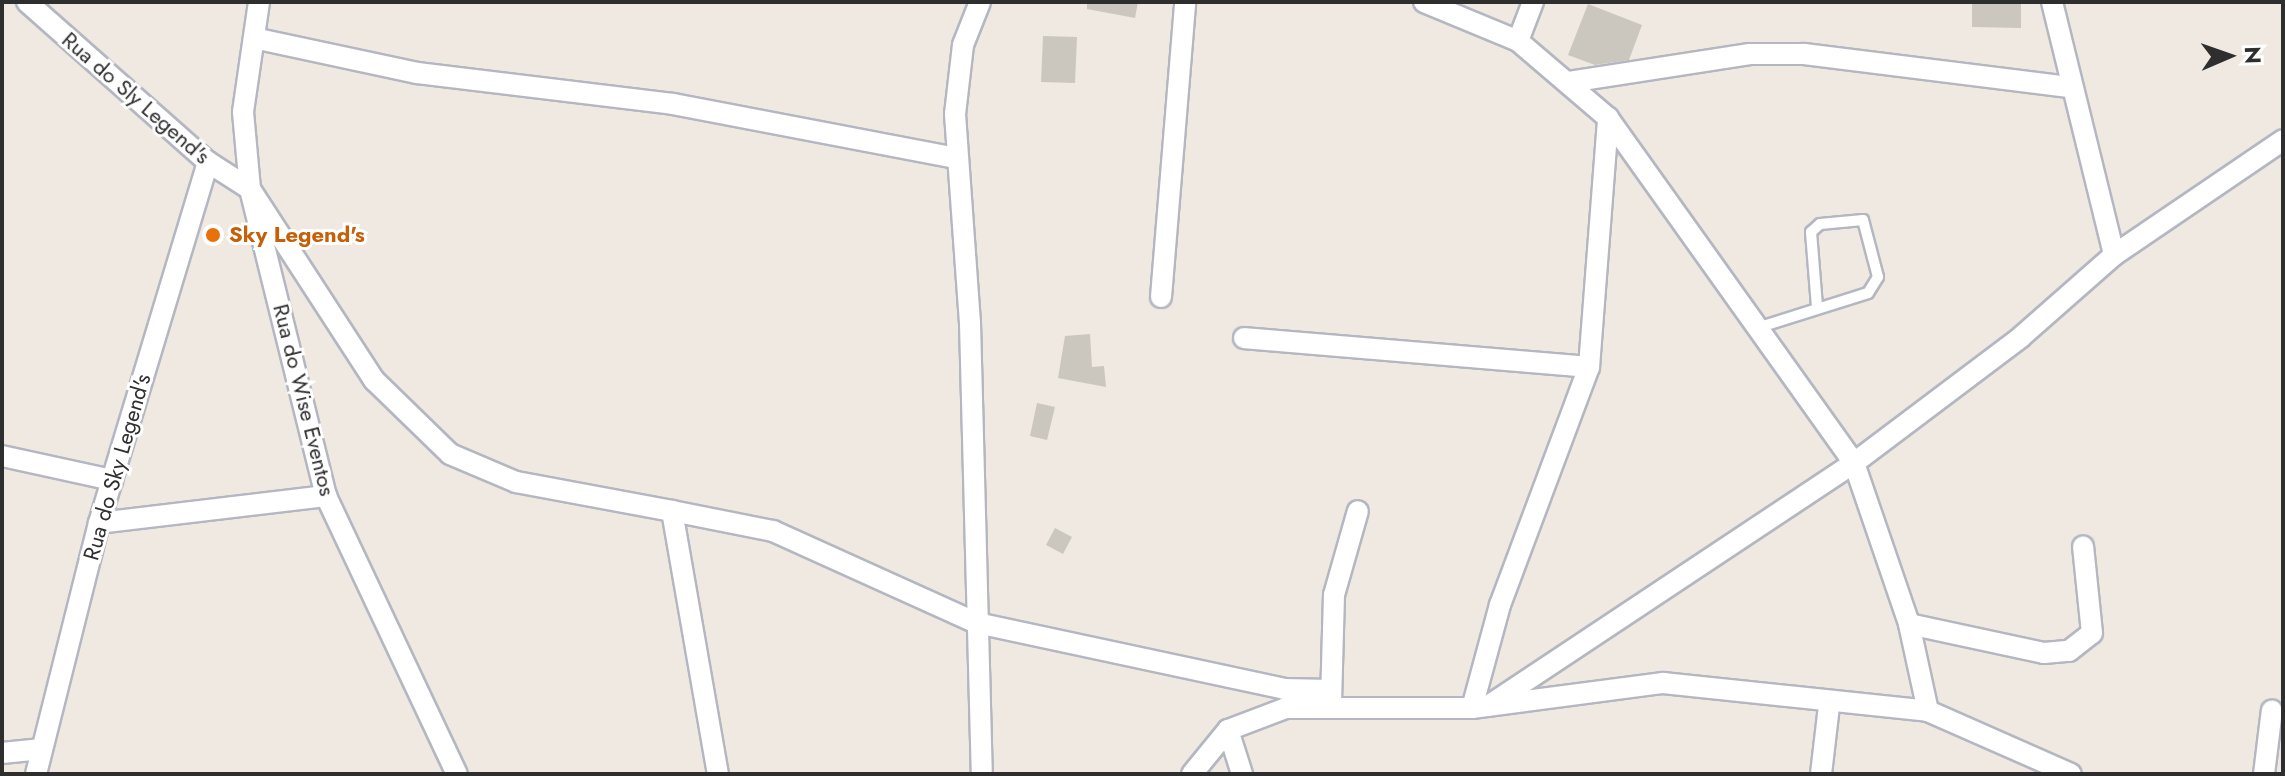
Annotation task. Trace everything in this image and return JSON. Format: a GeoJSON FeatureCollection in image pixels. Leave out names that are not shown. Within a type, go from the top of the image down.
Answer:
{"type":"FeatureCollection","features":[{"type":"Feature","properties":{"kind":"street","name":"Rua do Sly Legend's"},"geometry":{"type":"LineString","coordinates":[[27,2],[208,162],[250,189]]}},
{"type":"Feature","properties":{"kind":"street","name":"Rua do Wise Eventos"},"geometry":{"type":"LineString","coordinates":[[259,2],[243,112],[250,189],[326,496],[457,774]]}},
{"type":"Feature","properties":{"kind":"street"},"geometry":{"type":"LineString","coordinates":[[980,2],[956,83],[956,158],[970,323],[982,774]]}},
{"type":"Feature","properties":{"kind":"street"},"geometry":{"type":"LineString","coordinates":[[1161,297],[1185,2]]}},
{"type":"Feature","properties":{"kind":"street"},"geometry":{"type":"LineString","coordinates":[[1424,2],[1518,41],[1608,118],[1755,329],[1854,463],[1909,624],[1928,711]]}},
{"type":"Feature","properties":{"kind":"street"},"geometry":{"type":"LineString","coordinates":[[1518,41],[1533,2]]}},
{"type":"Feature","properties":{"kind":"street"},"geometry":{"type":"LineString","coordinates":[[2052,2],[2069,87],[2114,255]]}},
{"type":"Feature","properties":{"kind":"street"},"geometry":{"type":"LineString","coordinates":[[254,38],[417,73],[673,104],[956,158]]}},
{"type":"Feature","properties":{"kind":"street"},"geometry":{"type":"LineString","coordinates":[[1569,82],[1750,54],[1804,54],[2069,87]]}},
{"type":"Feature","properties":{"kind":"street"},"geometry":{"type":"LineString","coordinates":[[1480,707],[1500,605],[1589,367],[1608,118]]}},
{"type":"Feature","properties":{"kind":"street"},"geometry":{"type":"LineString","coordinates":[[1480,707],[1854,463],[2021,337],[2114,255],[2283,140]]}},
{"type":"Feature","properties":{"kind":"street","name":"Rua do Sky Legend's"},"geometry":{"type":"LineString","coordinates":[[36,774],[99,523],[208,162]]}},
{"type":"Feature","properties":{"kind":"street"},"geometry":{"type":"LineString","coordinates":[[250,189],[374,380],[450,454],[516,482],[773,531],[977,623],[1331,698],[1480,707],[1663,683],[1829,706],[1928,711],[2071,774]]}},
{"type":"Feature","properties":{"kind":"street"},"geometry":{"type":"LineString","coordinates":[[1244,338],[1589,367]]}},
{"type":"Feature","properties":{"kind":"street"},"geometry":{"type":"LineString","coordinates":[[2,456],[112,480]]}},
{"type":"Feature","properties":{"kind":"street"},"geometry":{"type":"LineString","coordinates":[[99,523],[326,496]]}},
{"type":"Feature","properties":{"kind":"street"},"geometry":{"type":"LineString","coordinates":[[672,511],[718,774]]}},
{"type":"Feature","properties":{"kind":"street"},"geometry":{"type":"LineString","coordinates":[[1331,698],[1334,595],[1358,511]]}},
{"type":"Feature","properties":{"kind":"street"},"geometry":{"type":"LineString","coordinates":[[1909,624],[2044,653],[2069,651],[2092,633],[2083,546]]}},
{"type":"Feature","properties":{"kind":"street"},"geometry":{"type":"LineString","coordinates":[[1192,774],[1228,730],[1286,708],[1331,698]]}},
{"type":"Feature","properties":{"kind":"street"},"geometry":{"type":"LineString","coordinates":[[1821,774],[1829,706]]}},
{"type":"Feature","properties":{"kind":"street"},"geometry":{"type":"LineString","coordinates":[[2264,774],[2272,710]]}},
{"type":"Feature","properties":{"kind":"street"},"geometry":{"type":"LineString","coordinates":[[1228,730],[1242,774]]}},
{"type":"Feature","properties":{"kind":"street"},"geometry":{"type":"LineString","coordinates":[[2,753],[42,749]]}},
{"type":"Feature","properties":{"kind":"lane"},"geometry":{"type":"LineString","coordinates":[[1755,329],[1817,306],[1868,293],[1878,277],[1863,220],[1811,232],[1817,306]]}},
{"type":"Feature","properties":{"kind":"building"},"geometry":{"type":"Polygon","coordinates":[[[1087,2],[1138,2],[1135,18],[1087,9],[1087,2]]]}},
{"type":"Feature","properties":{"kind":"building"},"geometry":{"type":"Polygon","coordinates":[[[1972,2],[2021,2],[2021,28],[1972,27],[1972,2]]]}},
{"type":"Feature","properties":{"kind":"building"},"geometry":{"type":"Polygon","coordinates":[[[1588,4],[1642,25],[1629,60],[1595,65],[1568,55],[1588,4]]]}},
{"type":"Feature","properties":{"kind":"building"},"geometry":{"type":"Polygon","coordinates":[[[1043,36],[1077,37],[1075,83],[1041,82],[1043,36]]]}},
{"type":"Feature","properties":{"kind":"building"},"geometry":{"type":"Polygon","coordinates":[[[1090,334],[1092,367],[1104,366],[1106,387],[1058,378],[1065,336],[1090,334]]]}},
{"type":"Feature","properties":{"kind":"building"},"geometry":{"type":"Polygon","coordinates":[[[1037,403],[1055,407],[1047,440],[1030,436],[1037,403]]]}},
{"type":"Feature","properties":{"kind":"building"},"geometry":{"type":"Polygon","coordinates":[[[1055,528],[1072,537],[1063,554],[1046,545],[1055,528]]]}},
{"type":"Feature","properties":{"kind":"place","name":"Sky Legend's"},"geometry":{"type":"Point","coordinates":[213,235]}}]}
